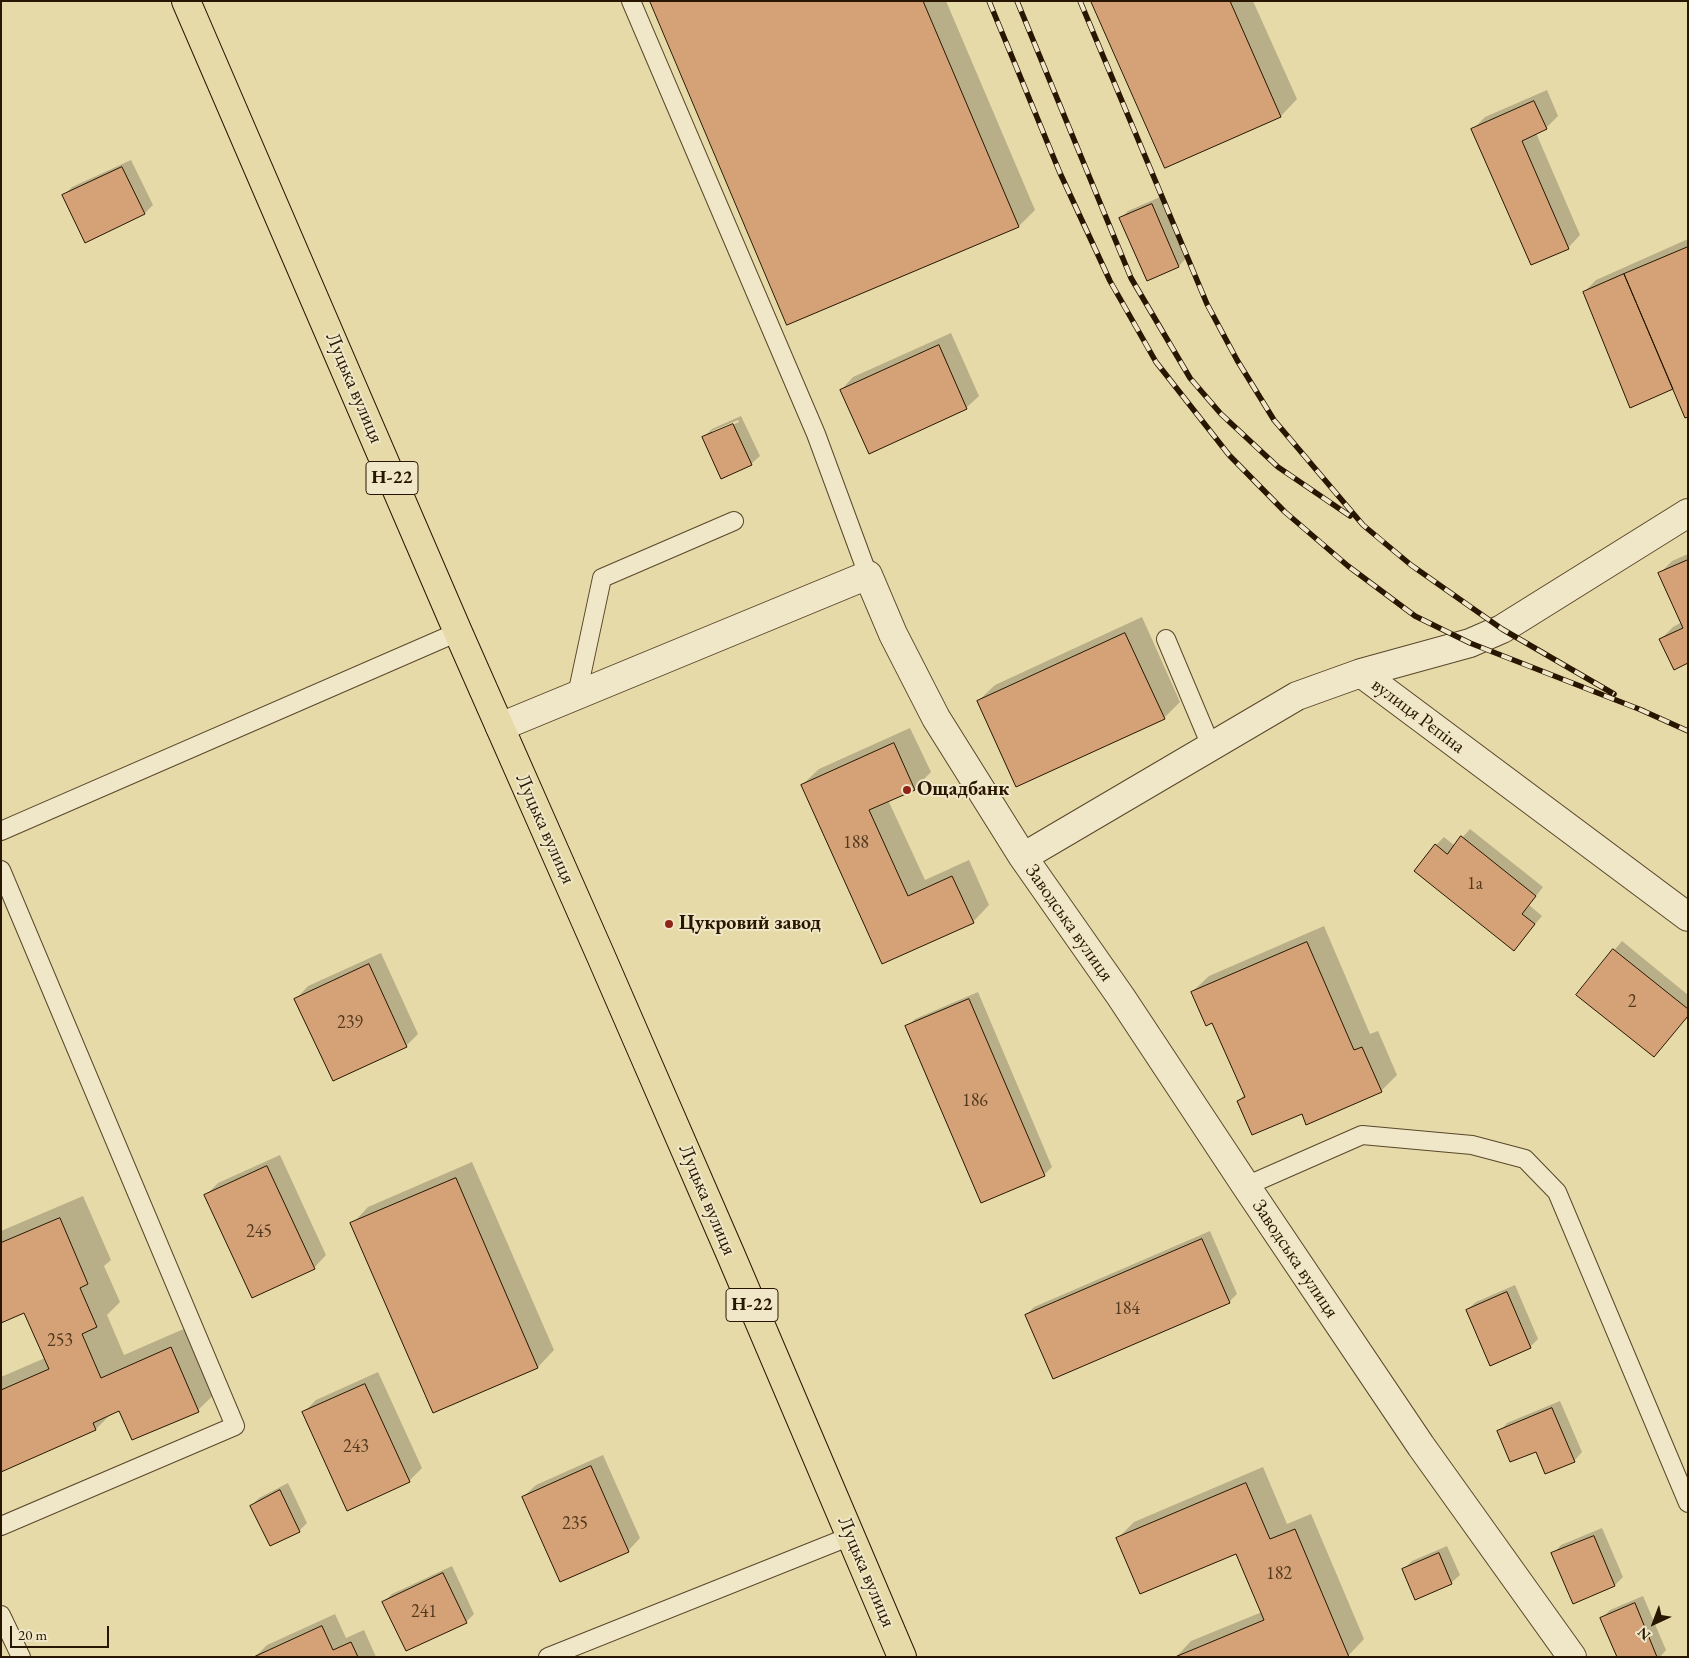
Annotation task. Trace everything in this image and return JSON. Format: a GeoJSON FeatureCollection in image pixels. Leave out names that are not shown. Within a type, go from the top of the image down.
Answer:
{"type":"FeatureCollection","features":[{"type":"Feature","properties":{"kind":"main road","name":"Луцька вулиця"},"geometry":{"type":"LineString","coordinates":[[186,1],[458,632],[726,1244],[902,1657]]}},
{"type":"Feature","properties":{"kind":"street"},"geometry":{"type":"LineString","coordinates":[[1361,673],[1470,643],[1502,628],[1688,513]]}},
{"type":"Feature","properties":{"kind":"street"},"geometry":{"type":"LineString","coordinates":[[500,727],[868,575]]}},
{"type":"Feature","properties":{"kind":"street","name":"Заводська вулиця"},"geometry":{"type":"LineString","coordinates":[[868,575],[892,634],[936,718],[1023,857],[1121,997],[1422,1446],[1572,1657]]}},
{"type":"Feature","properties":{"kind":"street","name":"вулиця Рєпіна"},"geometry":{"type":"LineString","coordinates":[[1023,857],[1297,696],[1361,673],[1688,917]]}},
{"type":"Feature","properties":{"kind":"lane"},"geometry":{"type":"LineString","coordinates":[[631,1],[816,434],[868,575]]}},
{"type":"Feature","properties":{"kind":"lane"},"geometry":{"type":"LineString","coordinates":[[577,695],[602,578],[734,521]]}},
{"type":"Feature","properties":{"kind":"lane"},"geometry":{"type":"LineString","coordinates":[[1,830],[458,632]]}},
{"type":"Feature","properties":{"kind":"lane"},"geometry":{"type":"LineString","coordinates":[[1166,639],[1211,746]]}},
{"type":"Feature","properties":{"kind":"lane"},"geometry":{"type":"LineString","coordinates":[[1,870],[235,1426],[1,1526]]}},
{"type":"Feature","properties":{"kind":"lane"},"geometry":{"type":"LineString","coordinates":[[1246,1186],[1362,1135],[1472,1145],[1525,1159],[1557,1192],[1688,1503]]}},
{"type":"Feature","properties":{"kind":"lane"},"geometry":{"type":"LineString","coordinates":[[548,1657],[850,1536]]}},
{"type":"Feature","properties":{"kind":"lane"},"geometry":{"type":"LineString","coordinates":[[1,1615],[21,1657]]}},
{"type":"Feature","properties":{"kind":"building"},"geometry":{"type":"Polygon","coordinates":[[[650,1],[923,1],[1019,227],[787,325],[650,1]]]}},
{"type":"Feature","properties":{"kind":"building"},"geometry":{"type":"Polygon","coordinates":[[[1091,1],[1230,1],[1281,117],[1165,168],[1091,1]]]}},
{"type":"Feature","properties":{"kind":"building"},"geometry":{"type":"Polygon","coordinates":[[[1534,101],[1547,129],[1522,141],[1569,249],[1531,265],[1471,129],[1534,101]]]}},
{"type":"Feature","properties":{"kind":"building"},"geometry":{"type":"Polygon","coordinates":[[[122,167],[145,214],[85,243],[62,195],[122,167]]]}},
{"type":"Feature","properties":{"kind":"building"},"geometry":{"type":"Polygon","coordinates":[[[1152,204],[1179,267],[1147,281],[1119,218],[1152,204]]]}},
{"type":"Feature","properties":{"kind":"building"},"geometry":{"type":"Polygon","coordinates":[[[1688,247],[1688,417],[1685,418],[1624,274],[1688,247]]]}},
{"type":"Feature","properties":{"kind":"building"},"geometry":{"type":"Polygon","coordinates":[[[1624,274],[1673,389],[1630,408],[1583,292],[1624,274]]]}},
{"type":"Feature","properties":{"kind":"building"},"geometry":{"type":"Polygon","coordinates":[[[939,345],[967,409],[869,454],[840,390],[939,345]]]}},
{"type":"Feature","properties":{"kind":"building"},"geometry":{"type":"Polygon","coordinates":[[[733,424],[752,465],[721,479],[702,437],[733,424]]]}},
{"type":"Feature","properties":{"kind":"building"},"geometry":{"type":"Polygon","coordinates":[[[1688,560],[1688,663],[1674,670],[1659,639],[1683,628],[1658,573],[1688,560]]]}},
{"type":"Feature","properties":{"kind":"building"},"geometry":{"type":"Polygon","coordinates":[[[1125,633],[1165,719],[1016,787],[977,701],[1125,633]]]}},
{"type":"Feature","properties":{"kind":"building"},"geometry":{"type":"Polygon","coordinates":[[[894,743],[915,790],[869,810],[908,896],[952,876],[974,923],[882,964],[801,785],[894,743]]]}},
{"type":"Feature","properties":{"kind":"building"},"geometry":{"type":"Polygon","coordinates":[[[1461,836],[1536,896],[1522,914],[1535,924],[1514,951],[1414,871],[1435,844],[1447,854],[1461,836]]]}},
{"type":"Feature","properties":{"kind":"building"},"geometry":{"type":"Polygon","coordinates":[[[1307,942],[1354,1050],[1362,1047],[1382,1092],[1306,1125],[1302,1114],[1252,1135],[1237,1101],[1245,1097],[1212,1023],[1206,1026],[1191,992],[1307,942]]]}},
{"type":"Feature","properties":{"kind":"building"},"geometry":{"type":"Polygon","coordinates":[[[1613,949],[1688,1009],[1688,1016],[1654,1057],[1576,995],[1613,949]]]}},
{"type":"Feature","properties":{"kind":"building"},"geometry":{"type":"Polygon","coordinates":[[[369,964],[407,1047],[333,1081],[294,999],[369,964]]]}},
{"type":"Feature","properties":{"kind":"building"},"geometry":{"type":"Polygon","coordinates":[[[969,999],[1045,1176],[981,1203],[905,1026],[969,999]]]}},
{"type":"Feature","properties":{"kind":"building"},"geometry":{"type":"Polygon","coordinates":[[[267,1166],[315,1269],[252,1298],[204,1195],[267,1166]]]}},
{"type":"Feature","properties":{"kind":"building"},"geometry":{"type":"Polygon","coordinates":[[[456,1178],[538,1368],[433,1413],[350,1223],[456,1178]]]}},
{"type":"Feature","properties":{"kind":"building"},"geometry":{"type":"Polygon","coordinates":[[[60,1218],[88,1284],[80,1288],[97,1327],[82,1334],[101,1378],[171,1347],[199,1412],[132,1440],[119,1411],[93,1423],[96,1430],[1,1472],[1,1390],[49,1369],[24,1313],[1,1323],[1,1243],[60,1218]]]}},
{"type":"Feature","properties":{"kind":"building"},"geometry":{"type":"Polygon","coordinates":[[[1202,1239],[1230,1303],[1053,1379],[1025,1315],[1202,1239]]]}},
{"type":"Feature","properties":{"kind":"building"},"geometry":{"type":"Polygon","coordinates":[[[1507,1292],[1531,1348],[1490,1366],[1466,1310],[1507,1292]]]}},
{"type":"Feature","properties":{"kind":"building"},"geometry":{"type":"Polygon","coordinates":[[[365,1384],[410,1482],[347,1511],[302,1412],[365,1384]]]}},
{"type":"Feature","properties":{"kind":"building"},"geometry":{"type":"Polygon","coordinates":[[[1552,1408],[1575,1462],[1545,1474],[1536,1452],[1510,1462],[1497,1431],[1552,1408]]]}},
{"type":"Feature","properties":{"kind":"building"},"geometry":{"type":"Polygon","coordinates":[[[591,1466],[629,1552],[560,1582],[522,1497],[591,1466]]]}},
{"type":"Feature","properties":{"kind":"building"},"geometry":{"type":"Polygon","coordinates":[[[1246,1483],[1270,1539],[1295,1529],[1349,1657],[1175,1657],[1264,1620],[1236,1554],[1140,1594],[1116,1538],[1246,1483]]]}},
{"type":"Feature","properties":{"kind":"building"},"geometry":{"type":"Polygon","coordinates":[[[280,1490],[300,1532],[270,1546],[250,1506],[280,1490]]]}},
{"type":"Feature","properties":{"kind":"building"},"geometry":{"type":"Polygon","coordinates":[[[1594,1536],[1615,1586],[1573,1604],[1551,1553],[1594,1536]]]}},
{"type":"Feature","properties":{"kind":"building"},"geometry":{"type":"Polygon","coordinates":[[[1439,1553],[1452,1584],[1415,1600],[1402,1569],[1439,1553]]]}},
{"type":"Feature","properties":{"kind":"building"},"geometry":{"type":"Polygon","coordinates":[[[443,1573],[467,1623],[406,1651],[382,1602],[443,1573]]]}},
{"type":"Feature","properties":{"kind":"building"},"geometry":{"type":"Polygon","coordinates":[[[1635,1603],[1657,1657],[1617,1657],[1600,1618],[1635,1603]]]}},
{"type":"Feature","properties":{"kind":"building"},"geometry":{"type":"Polygon","coordinates":[[[322,1626],[333,1650],[351,1642],[358,1657],[254,1657],[322,1626]]]}},
{"type":"Feature","properties":{"kind":"railway"},"geometry":{"type":"LineString","coordinates":[[989,1],[1060,173],[1110,281],[1156,362],[1229,455],[1285,512],[1348,566],[1415,616],[1470,643],[1644,711]]}},
{"type":"Feature","properties":{"kind":"railway"},"geometry":{"type":"LineString","coordinates":[[1017,1],[1131,278],[1190,378],[1221,414],[1278,467],[1350,516]]}},
{"type":"Feature","properties":{"kind":"railway"},"geometry":{"type":"LineString","coordinates":[[1080,1],[1207,304],[1237,360],[1274,420],[1363,525],[1411,565],[1502,629],[1614,694]]}},
{"type":"Feature","properties":{"kind":"railway"},"geometry":{"type":"LineString","coordinates":[[1639,709],[1688,731]]}},
{"type":"Feature","properties":{"kind":"place","name":"Ощадбанк"},"geometry":{"type":"Point","coordinates":[907,790]}},
{"type":"Feature","properties":{"kind":"place","name":"Цукровий завод"},"geometry":{"type":"Point","coordinates":[669,924]}}]}
